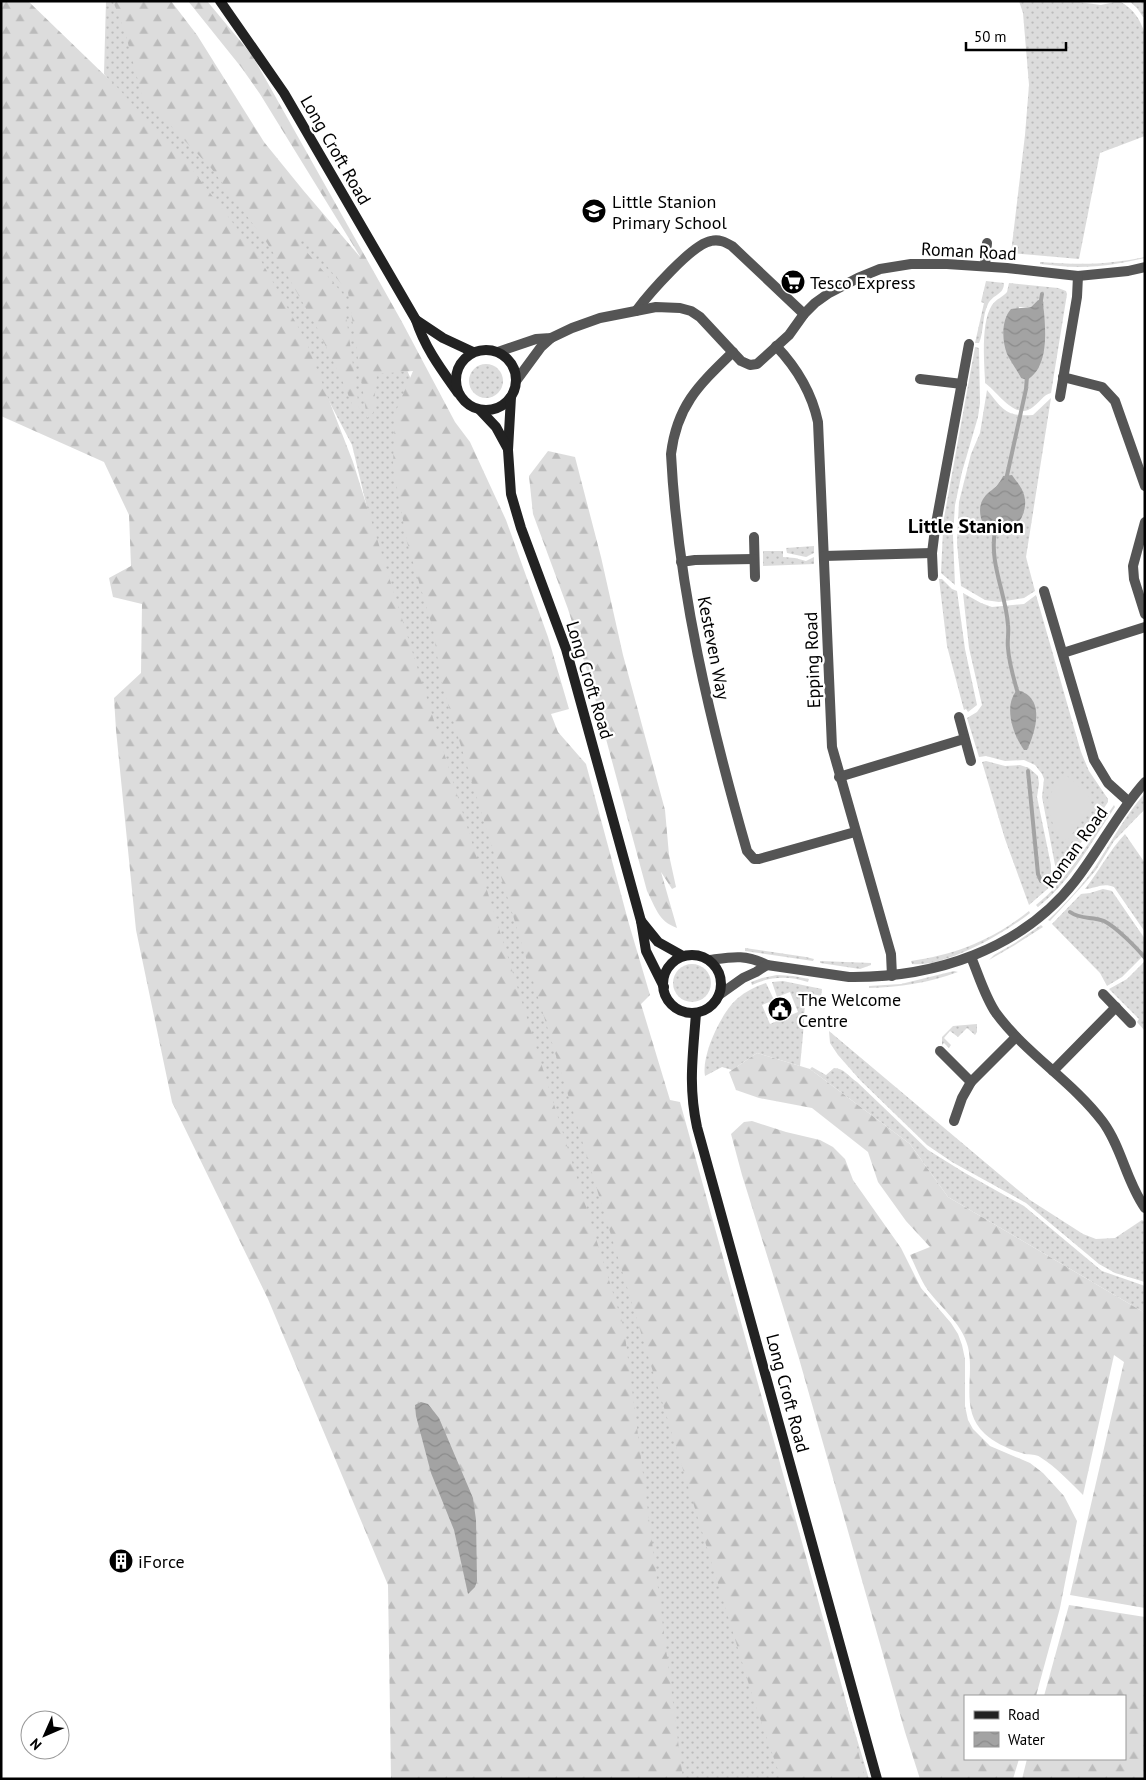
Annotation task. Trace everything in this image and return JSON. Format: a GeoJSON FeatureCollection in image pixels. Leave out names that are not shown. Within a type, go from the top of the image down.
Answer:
{"type":"FeatureCollection","features":[{"type":"Feature","properties":{"kind":"street","name":"Long Croft Road"},"geometry":{"type":"LineString","coordinates":[[220,1],[284,94],[416,320],[422,339],[436,364],[458,393]]}},
{"type":"Feature","properties":{"kind":"street"},"geometry":{"type":"LineString","coordinates":[[636,311],[652,291],[699,245],[711,241],[723,241],[732,246],[804,314]]}},
{"type":"Feature","properties":{"kind":"street"},"geometry":{"type":"LineString","coordinates":[[985,266],[987,243]]}},
{"type":"Feature","properties":{"kind":"street","name":"Roman Road"},"geometry":{"type":"LineString","coordinates":[[516,381],[551,338],[600,318],[656,307],[680,308],[691,311],[700,317],[745,364],[750,365],[757,364],[789,335],[804,314],[829,293],[880,269],[911,264],[985,266],[1078,276],[1128,271],[1145,267]]}},
{"type":"Feature","properties":{"kind":"street"},"geometry":{"type":"LineString","coordinates":[[1060,397],[1077,297],[1078,276]]}},
{"type":"Feature","properties":{"kind":"street","name":"Long Croft Road"},"geometry":{"type":"LineString","coordinates":[[416,320],[443,338],[473,352]]}},
{"type":"Feature","properties":{"kind":"street","name":"Roman Road"},"geometry":{"type":"LineString","coordinates":[[498,352],[536,339],[551,338]]}},
{"type":"Feature","properties":{"kind":"street"},"geometry":{"type":"LineString","coordinates":[[932,576],[932,553],[969,344]]}},
{"type":"Feature","properties":{"kind":"street","name":"Epping Road"},"geometry":{"type":"LineString","coordinates":[[776,346],[784,354],[803,383],[815,410],[818,422],[832,747],[890,954],[892,976]]}},
{"type":"Feature","properties":{"kind":"street"},"geometry":{"type":"LineString","coordinates":[[488,350],[498,352],[514,368],[515,388],[511,397],[498,408],[480,410],[471,407],[458,393],[455,384],[459,365],[465,357],[473,352],[488,350]]}},
{"type":"Feature","properties":{"kind":"street","name":"Kesteven Way"},"geometry":{"type":"LineString","coordinates":[[733,352],[698,387],[690,398],[673,438],[671,454],[682,562],[697,654],[713,727],[742,833],[750,856],[754,859],[855,832]]}},
{"type":"Feature","properties":{"kind":"street"},"geometry":{"type":"LineString","coordinates":[[1064,377],[1094,384],[1109,393],[1115,401],[1140,455],[1145,486]]}},
{"type":"Feature","properties":{"kind":"street"},"geometry":{"type":"LineString","coordinates":[[920,379],[962,384]]}},
{"type":"Feature","properties":{"kind":"street","name":"Long Croft Road"},"geometry":{"type":"LineString","coordinates":[[511,397],[508,450],[511,494],[566,649],[641,921],[646,951],[664,987]]}},
{"type":"Feature","properties":{"kind":"street","name":"Long Croft Road"},"geometry":{"type":"LineString","coordinates":[[480,410],[496,427],[508,450]]}},
{"type":"Feature","properties":{"kind":"street"},"geometry":{"type":"LineString","coordinates":[[1145,522],[1133,566],[1134,579],[1145,614]]}},
{"type":"Feature","properties":{"kind":"street"},"geometry":{"type":"LineString","coordinates":[[754,537],[755,577]]}},
{"type":"Feature","properties":{"kind":"street"},"geometry":{"type":"LineString","coordinates":[[824,556],[932,553]]}},
{"type":"Feature","properties":{"kind":"street"},"geometry":{"type":"LineString","coordinates":[[682,562],[754,559]]}},
{"type":"Feature","properties":{"kind":"street"},"geometry":{"type":"LineString","coordinates":[[1044,591],[1094,760],[1108,783],[1128,801]]}},
{"type":"Feature","properties":{"kind":"street"},"geometry":{"type":"LineString","coordinates":[[1063,653],[1145,627]]}},
{"type":"Feature","properties":{"kind":"street"},"geometry":{"type":"LineString","coordinates":[[959,717],[971,761]]}},
{"type":"Feature","properties":{"kind":"street"},"geometry":{"type":"LineString","coordinates":[[839,777],[964,739]]}},
{"type":"Feature","properties":{"kind":"street","name":"Roman Road"},"geometry":{"type":"LineString","coordinates":[[710,960],[741,956],[755,959],[767,965],[849,977],[892,976],[932,969],[971,957],[1016,933],[1055,903],[1082,872],[1128,801],[1145,782]]}},
{"type":"Feature","properties":{"kind":"street","name":"Long Croft Road"},"geometry":{"type":"LineString","coordinates":[[641,921],[658,942],[683,956]]}},
{"type":"Feature","properties":{"kind":"street"},"geometry":{"type":"LineString","coordinates":[[719,995],[720,975],[710,960],[701,956],[683,956],[670,965],[664,979],[666,996],[671,1003],[686,1012],[705,1010],[713,1004],[719,995],[743,978],[767,965]]}},
{"type":"Feature","properties":{"kind":"street"},"geometry":{"type":"LineString","coordinates":[[971,957],[987,996],[996,1012],[1016,1037],[1090,1107],[1103,1123],[1117,1146],[1134,1192],[1145,1208]]}},
{"type":"Feature","properties":{"kind":"street"},"geometry":{"type":"LineString","coordinates":[[1103,994],[1131,1023]]}},
{"type":"Feature","properties":{"kind":"street"},"geometry":{"type":"LineString","coordinates":[[1053,1071],[1116,1007]]}},
{"type":"Feature","properties":{"kind":"street","name":"Long Croft Road"},"geometry":{"type":"LineString","coordinates":[[696,1012],[691,1076],[692,1103],[877,1779]]}},
{"type":"Feature","properties":{"kind":"street"},"geometry":{"type":"LineString","coordinates":[[954,1121],[962,1098],[972,1082],[1016,1037]]}},
{"type":"Feature","properties":{"kind":"street"},"geometry":{"type":"LineString","coordinates":[[940,1051],[972,1082]]}},
{"type":"Feature","properties":{"kind":"green space"},"geometry":{"type":"Polygon","coordinates":[[[1,1],[28,1],[118,88],[194,172],[259,257],[306,341],[353,462],[624,1328],[683,1779],[391,1779],[388,1585],[268,1299],[172,1102],[136,930],[114,698],[141,673],[142,604],[113,597],[109,578],[131,566],[129,515],[104,462],[1,416],[1,1]]]}},
{"type":"Feature","properties":{"kind":"green space"},"geometry":{"type":"Polygon","coordinates":[[[106,1],[161,1],[385,320],[424,409],[638,1015],[869,1779],[671,1779],[352,445],[257,264],[104,74],[106,1]]]}},
{"type":"Feature","properties":{"kind":"green space"},"geometry":{"type":"Polygon","coordinates":[[[113,1],[171,1],[197,35],[264,142],[361,258],[260,94],[241,67],[188,1],[207,1],[252,55],[402,322],[455,422],[470,442],[506,520],[548,637],[569,709],[551,714],[558,732],[586,764],[650,995],[641,1004],[670,1100],[680,1102],[844,1694],[865,1779],[781,1779],[754,1701],[441,681],[433,629],[407,542],[393,467],[395,413],[413,371],[377,374],[373,413],[367,418],[348,292],[303,239],[299,243],[343,294],[360,415],[357,416],[317,328],[267,243],[211,168],[142,96],[125,32],[113,1]]]}},
{"type":"Feature","properties":{"kind":"green space"},"geometry":{"type":"Polygon","coordinates":[[[1019,1],[1072,1],[1101,5],[1119,1],[1129,7],[1136,15],[1145,34],[1145,136],[1100,153],[1079,259],[1011,253],[1029,85],[1023,13],[1019,1]]]}},
{"type":"Feature","properties":{"kind":"green space"},"geometry":{"type":"Polygon","coordinates":[[[1129,1],[1145,1],[1145,17],[1143,17],[1129,1]]]}},
{"type":"Feature","properties":{"kind":"green space"},"geometry":{"type":"Polygon","coordinates":[[[1145,257],[1128,262],[1096,266],[1074,267],[1040,264],[1040,262],[1105,263],[1145,257]]]}},
{"type":"Feature","properties":{"kind":"green space"},"geometry":{"type":"Polygon","coordinates":[[[986,281],[1004,283],[1004,287],[988,304],[981,339],[979,343],[975,343],[984,303],[981,302],[986,281]]]}},
{"type":"Feature","properties":{"kind":"green space"},"geometry":{"type":"Polygon","coordinates":[[[1009,283],[1058,288],[1066,291],[1067,294],[1051,393],[1027,411],[1020,411],[1007,404],[985,383],[984,341],[988,312],[995,301],[1007,292],[1009,283]],[[1038,300],[1031,307],[1019,307],[1015,367],[1021,378],[1044,323],[1044,308],[1038,300]]]}},
{"type":"Feature","properties":{"kind":"green space"},"geometry":{"type":"Polygon","coordinates":[[[975,347],[979,348],[980,403],[955,505],[953,536],[955,585],[941,573],[942,529],[975,347]]]}},
{"type":"Feature","properties":{"kind":"green space"},"geometry":{"type":"Polygon","coordinates":[[[486,364],[493,365],[498,369],[502,374],[502,388],[498,393],[493,397],[486,398],[479,397],[474,393],[470,388],[469,381],[470,374],[474,369],[479,365],[486,364]]]}},
{"type":"Feature","properties":{"kind":"green space"},"geometry":{"type":"Polygon","coordinates":[[[987,390],[1001,407],[1016,415],[1033,415],[1051,398],[1026,557],[1035,591],[1024,598],[999,602],[985,600],[961,586],[957,543],[959,502],[971,454],[980,433],[987,390]],[[1003,476],[1000,482],[987,495],[991,534],[1018,526],[1024,511],[1024,494],[1012,476],[1003,476]]]}},
{"type":"Feature","properties":{"kind":"green space"},"geometry":{"type":"Polygon","coordinates":[[[548,451],[575,457],[601,557],[623,655],[665,810],[669,855],[676,887],[672,889],[661,872],[677,928],[662,918],[647,891],[592,687],[568,609],[533,514],[529,476],[548,451]]]}},
{"type":"Feature","properties":{"kind":"green space"},"geometry":{"type":"Polygon","coordinates":[[[814,546],[814,553],[806,557],[787,553],[786,548],[814,546]]]}},
{"type":"Feature","properties":{"kind":"green space"},"geometry":{"type":"Polygon","coordinates":[[[763,551],[783,551],[783,557],[806,561],[814,557],[814,564],[763,566],[763,551]]]}},
{"type":"Feature","properties":{"kind":"green space"},"geometry":{"type":"Polygon","coordinates":[[[939,579],[942,579],[952,589],[957,591],[965,649],[977,705],[968,712],[966,709],[964,710],[947,646],[939,579]]]}},
{"type":"Feature","properties":{"kind":"green space"},"geometry":{"type":"Polygon","coordinates":[[[963,593],[992,607],[1024,604],[1036,595],[1081,752],[1089,771],[1108,799],[1108,802],[1056,880],[1055,865],[1042,797],[1044,779],[1042,774],[1035,765],[1024,760],[1005,761],[986,756],[979,757],[967,718],[977,712],[982,705],[969,648],[963,593]]]}},
{"type":"Feature","properties":{"kind":"green space"},"geometry":{"type":"Polygon","coordinates":[[[986,761],[1005,766],[1020,765],[1029,768],[1038,776],[1037,797],[1051,865],[1051,886],[1029,905],[1005,839],[982,762],[986,761]]]}},
{"type":"Feature","properties":{"kind":"green space"},"geometry":{"type":"Polygon","coordinates":[[[1066,775],[1087,793],[1091,800],[1091,807],[1068,840],[1058,835],[1055,830],[1048,798],[1061,776],[1066,775]]]}},
{"type":"Feature","properties":{"kind":"green space"},"geometry":{"type":"Polygon","coordinates":[[[1145,793],[1145,809],[1114,841],[1096,870],[1084,884],[1050,921],[1048,920],[1073,895],[1090,874],[1145,793]]]}},
{"type":"Feature","properties":{"kind":"green space"},"geometry":{"type":"Polygon","coordinates":[[[1114,805],[1115,807],[1071,873],[1038,907],[1036,905],[1048,895],[1069,871],[1114,805]]]}},
{"type":"Feature","properties":{"kind":"green space"},"geometry":{"type":"Polygon","coordinates":[[[1125,834],[1145,863],[1145,932],[1114,887],[1102,885],[1085,889],[1125,834]]]}},
{"type":"Feature","properties":{"kind":"green space"},"geometry":{"type":"Polygon","coordinates":[[[1103,889],[1112,891],[1145,939],[1145,954],[1122,977],[1107,986],[1100,973],[1052,924],[1081,894],[1103,889]]]}},
{"type":"Feature","properties":{"kind":"green space"},"geometry":{"type":"Polygon","coordinates":[[[1029,911],[1030,913],[1006,930],[957,955],[926,964],[912,964],[911,961],[944,955],[988,938],[1029,911]]]}},
{"type":"Feature","properties":{"kind":"green space"},"geometry":{"type":"Polygon","coordinates":[[[1041,925],[1043,927],[989,960],[994,955],[1041,925]]]}},
{"type":"Feature","properties":{"kind":"green space"},"geometry":{"type":"Polygon","coordinates":[[[745,948],[814,959],[813,961],[745,951],[745,948]]]}},
{"type":"Feature","properties":{"kind":"green space"},"geometry":{"type":"Polygon","coordinates":[[[820,961],[871,963],[871,965],[860,969],[820,963],[820,961]]]}},
{"type":"Feature","properties":{"kind":"green space"},"geometry":{"type":"Polygon","coordinates":[[[1145,961],[1145,1031],[1137,1022],[1139,1019],[1109,989],[1127,979],[1145,961]]]}},
{"type":"Feature","properties":{"kind":"green space"},"geometry":{"type":"Polygon","coordinates":[[[692,964],[706,969],[711,983],[706,997],[692,1002],[678,997],[673,983],[678,969],[692,964]]]}},
{"type":"Feature","properties":{"kind":"green space"},"geometry":{"type":"Polygon","coordinates":[[[954,971],[958,972],[925,982],[869,988],[869,986],[901,984],[954,971]]]}},
{"type":"Feature","properties":{"kind":"green space"},"geometry":{"type":"Polygon","coordinates":[[[777,975],[809,979],[808,982],[787,978],[773,979],[752,985],[751,982],[777,975]]]}},
{"type":"Feature","properties":{"kind":"green space"},"geometry":{"type":"Polygon","coordinates":[[[783,981],[822,989],[821,996],[813,994],[805,1002],[800,1066],[757,1053],[732,1070],[722,1067],[705,1076],[706,1057],[719,1023],[732,1004],[744,993],[766,983],[774,1000],[762,1005],[770,1024],[798,1012],[790,992],[777,997],[772,982],[783,981]]]}},
{"type":"Feature","properties":{"kind":"green space"},"geometry":{"type":"Polygon","coordinates":[[[977,1024],[975,1035],[967,1028],[958,1037],[950,1031],[944,1038],[951,1045],[949,1048],[944,1043],[942,1045],[942,1037],[953,1026],[977,1024]]]}},
{"type":"Feature","properties":{"kind":"green space"},"geometry":{"type":"Polygon","coordinates":[[[829,1031],[1030,1200],[1083,1234],[1096,1239],[1115,1238],[1142,1220],[1145,1222],[1145,1282],[1115,1273],[1099,1264],[1026,1203],[952,1162],[927,1145],[860,1080],[838,1055],[830,1043],[829,1031]]]}},
{"type":"Feature","properties":{"kind":"green space"},"geometry":{"type":"Polygon","coordinates":[[[757,1053],[810,1069],[910,1144],[948,1197],[1145,1313],[1145,1608],[1070,1595],[1124,1362],[1114,1355],[1083,1495],[1057,1470],[1040,1457],[1009,1449],[985,1434],[977,1425],[972,1415],[969,1393],[970,1358],[965,1338],[955,1322],[925,1286],[910,1255],[930,1247],[906,1221],[878,1182],[868,1152],[812,1108],[759,1098],[736,1090],[729,1072],[757,1053]]]}},
{"type":"Feature","properties":{"kind":"green space"},"geometry":{"type":"Polygon","coordinates":[[[812,1067],[826,1075],[834,1068],[844,1071],[928,1150],[1024,1206],[1102,1271],[1145,1286],[1145,1313],[948,1197],[910,1144],[810,1069],[812,1067]]]}},
{"type":"Feature","properties":{"kind":"green space"},"geometry":{"type":"Polygon","coordinates":[[[752,1121],[820,1140],[833,1147],[845,1159],[853,1180],[901,1248],[921,1288],[958,1334],[965,1359],[965,1406],[968,1420],[973,1429],[990,1446],[1030,1463],[1043,1473],[1064,1496],[1077,1521],[1060,1608],[1036,1695],[964,1695],[964,1760],[1019,1760],[1013,1779],[920,1779],[798,1355],[731,1134],[744,1122],[752,1121]]]}},
{"type":"Feature","properties":{"kind":"green space"},"geometry":{"type":"Polygon","coordinates":[[[1069,1605],[1145,1617],[1145,1779],[1022,1779],[1027,1760],[1126,1760],[1126,1695],[1044,1695],[1069,1605]]]}},
{"type":"Feature","properties":{"kind":"water"},"geometry":{"type":"Polygon","coordinates":[[[1038,300],[1043,301],[1045,344],[1040,365],[1035,374],[1027,380],[1021,378],[1007,354],[1003,337],[1004,325],[1011,309],[1031,307],[1038,300]]]}},
{"type":"Feature","properties":{"kind":"water"},"geometry":{"type":"Polygon","coordinates":[[[1012,475],[1025,497],[1025,508],[1015,528],[1011,531],[1004,530],[998,534],[991,535],[984,526],[980,515],[981,504],[983,499],[1003,476],[1012,475]]]}},
{"type":"Feature","properties":{"kind":"water"},"geometry":{"type":"Polygon","coordinates":[[[1017,690],[1026,694],[1032,700],[1035,707],[1035,725],[1027,750],[1024,750],[1016,737],[1011,720],[1011,704],[1017,690]]]}},
{"type":"Feature","properties":{"kind":"water"},"geometry":{"type":"Polygon","coordinates":[[[421,1402],[428,1404],[439,1418],[473,1498],[476,1520],[477,1581],[475,1587],[468,1594],[454,1530],[431,1473],[416,1416],[415,1405],[421,1402]]]}},
{"type":"Feature","properties":{"kind":"waterway"},"geometry":{"type":"LineString","coordinates":[[1040,306],[1042,294]]}},
{"type":"Feature","properties":{"kind":"waterway"},"geometry":{"type":"LineString","coordinates":[[1006,480],[1026,389],[1027,376]]}},
{"type":"Feature","properties":{"kind":"waterway"},"geometry":{"type":"LineString","coordinates":[[995,531],[994,555],[1007,613],[1009,660],[1018,694]]}},
{"type":"Feature","properties":{"kind":"waterway"},"geometry":{"type":"LineString","coordinates":[[1028,771],[1038,874],[1041,881]]}},
{"type":"Feature","properties":{"kind":"waterway"},"geometry":{"type":"LineString","coordinates":[[1070,912],[1109,924],[1145,958]]}},
{"type":"Feature","properties":{"kind":"place","name":"Little Stanion Primary School"},"geometry":{"type":"Point","coordinates":[594,211]}},
{"type":"Feature","properties":{"kind":"place","name":"Tesco Express"},"geometry":{"type":"Point","coordinates":[793,282]}},
{"type":"Feature","properties":{"kind":"place","name":"The Welcome Centre"},"geometry":{"type":"Point","coordinates":[780,1009]}},
{"type":"Feature","properties":{"kind":"place","name":"iForce"},"geometry":{"type":"Point","coordinates":[121,1561]}},
{"type":"Feature","properties":{"kind":"district","name":"Little Stanion"},"geometry":{"type":"Point","coordinates":[966,526]}}]}
